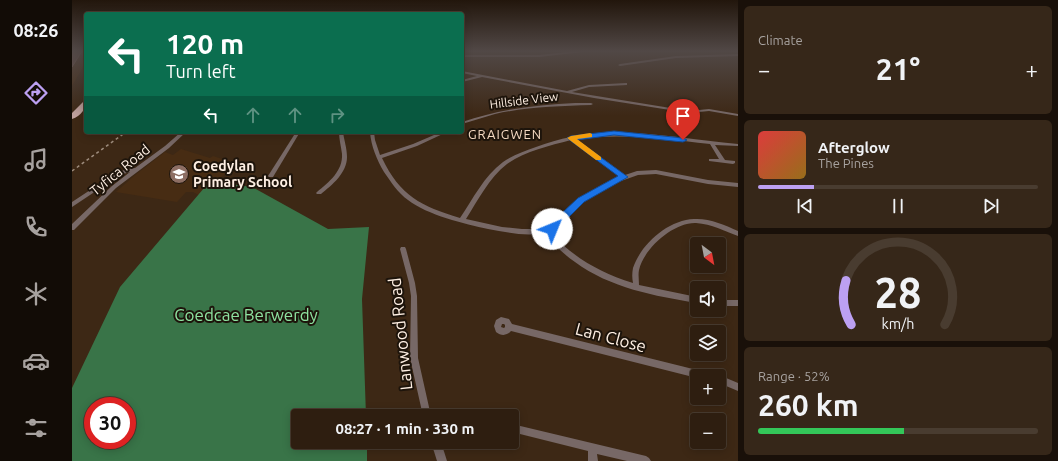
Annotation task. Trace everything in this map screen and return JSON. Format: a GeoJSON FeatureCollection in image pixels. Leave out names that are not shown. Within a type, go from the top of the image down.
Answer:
{"type":"FeatureCollection","features":[{"type":"Feature","properties":{"kind":"main road"},"geometry":{"type":"LineString","coordinates":[[72,117],[84,105]]}},
{"type":"Feature","properties":{"kind":"street"},"geometry":{"type":"LineString","coordinates":[[465,73],[565,93],[689,112],[709,110],[738,115]]}},
{"type":"Feature","properties":{"kind":"street"},"geometry":{"type":"LineString","coordinates":[[464,81],[484,76]]}},
{"type":"Feature","properties":{"kind":"street"},"geometry":{"type":"LineString","coordinates":[[565,93],[589,86],[626,84]]}},
{"type":"Feature","properties":{"kind":"street","name":"Hillside View"},"geometry":{"type":"LineString","coordinates":[[464,122],[486,114],[507,110],[591,104]]}},
{"type":"Feature","properties":{"kind":"street","name":"Tyfica Road"},"geometry":{"type":"LineString","coordinates":[[72,228],[114,187],[182,134]]}},
{"type":"Feature","properties":{"kind":"street"},"geometry":{"type":"LineString","coordinates":[[271,176],[297,134]]}},
{"type":"Feature","properties":{"kind":"street"},"geometry":{"type":"LineString","coordinates":[[319,192],[329,185],[339,173],[344,161],[342,134]]}},
{"type":"Feature","properties":{"kind":"street"},"geometry":{"type":"LineString","coordinates":[[372,134],[373,142],[379,157],[396,186],[411,200],[431,211],[462,220],[500,228],[536,232],[545,231],[558,224],[581,200],[624,177],[637,173],[648,172],[708,182],[738,185]]}},
{"type":"Feature","properties":{"kind":"street"},"geometry":{"type":"LineString","coordinates":[[379,157],[415,145],[440,134]]}},
{"type":"Feature","properties":{"kind":"street"},"geometry":{"type":"LineString","coordinates":[[462,220],[488,181],[504,164],[539,147],[571,138],[598,134],[626,134],[738,145]]}},
{"type":"Feature","properties":{"kind":"street"},"geometry":{"type":"LineString","coordinates":[[571,138],[624,177]]}},
{"type":"Feature","properties":{"kind":"street"},"geometry":{"type":"LineString","coordinates":[[712,143],[723,161]]}},
{"type":"Feature","properties":{"kind":"street"},"geometry":{"type":"LineString","coordinates":[[711,160],[733,162]]}},
{"type":"Feature","properties":{"kind":"street"},"geometry":{"type":"LineString","coordinates":[[72,205],[118,174],[136,170]]}},
{"type":"Feature","properties":{"kind":"street"},"geometry":{"type":"LineString","coordinates":[[636,287],[636,270],[640,258],[655,240],[674,226],[686,221],[704,222],[738,234]]}},
{"type":"Feature","properties":{"kind":"street"},"geometry":{"type":"LineString","coordinates":[[545,231],[568,255],[596,273],[636,287],[690,299]]}},
{"type":"Feature","properties":{"kind":"street","name":"Lanwood Road"},"geometry":{"type":"LineString","coordinates":[[402,249],[412,283],[414,296],[414,358],[425,409]]}},
{"type":"Feature","properties":{"kind":"street"},"geometry":{"type":"LineString","coordinates":[[726,303],[738,303]]}},
{"type":"Feature","properties":{"kind":"street","name":"Lan Close"},"geometry":{"type":"LineString","coordinates":[[510,327],[690,372]]}},
{"type":"Feature","properties":{"kind":"street"},"geometry":{"type":"LineString","coordinates":[[726,383],[738,387]]}},
{"type":"Feature","properties":{"kind":"street"},"geometry":{"type":"LineString","coordinates":[[519,430],[646,461]]}},
{"type":"Feature","properties":{"kind":"street"},"geometry":{"type":"LineString","coordinates":[[592,448],[593,461]]}},
{"type":"Feature","properties":{"kind":"street"},"geometry":{"type":"LineString","coordinates":[[438,449],[442,461]]}},
{"type":"Feature","properties":{"kind":"shaded area"},"geometry":{"type":"Polygon","coordinates":[[[72,73],[80,73],[72,86],[72,73]]]}},
{"type":"Feature","properties":{"kind":"shaded area","name":"Coedylan Primary School"},"geometry":{"type":"Polygon","coordinates":[[[181,149],[210,158],[213,156],[238,164],[199,195],[193,192],[186,192],[177,202],[116,192],[165,152],[173,155],[181,149]]]}},
{"type":"Feature","properties":{"kind":"green space","name":"Coedcae Berwerdy"},"geometry":{"type":"Polygon","coordinates":[[[210,181],[252,187],[328,229],[369,227],[362,299],[366,409],[291,409],[291,449],[367,449],[367,461],[72,461],[72,388],[120,287],[210,181]]]}},
{"type":"Feature","properties":{"kind":"railway"},"geometry":{"type":"LineString","coordinates":[[72,171],[123,134]]}},
{"type":"Feature","properties":{"kind":"slow traffic"},"geometry":{"type":"LineString","coordinates":[[590,135],[571,138],[599,158]]}},
{"type":"Feature","properties":{"kind":"place","name":"Coedylan Primary School"},"geometry":{"type":"Point","coordinates":[179,174]}},
{"type":"Feature","properties":{"kind":"district","name":"GRAIGWEN"},"geometry":{"type":"Point","coordinates":[505,134]}},
{"type":"Feature","properties":{"kind":"route"},"geometry":{"type":"LineString","coordinates":[[552,229],[581,200],[605,185],[624,177],[571,138],[614,133],[639,134],[683,140]]}}]}
